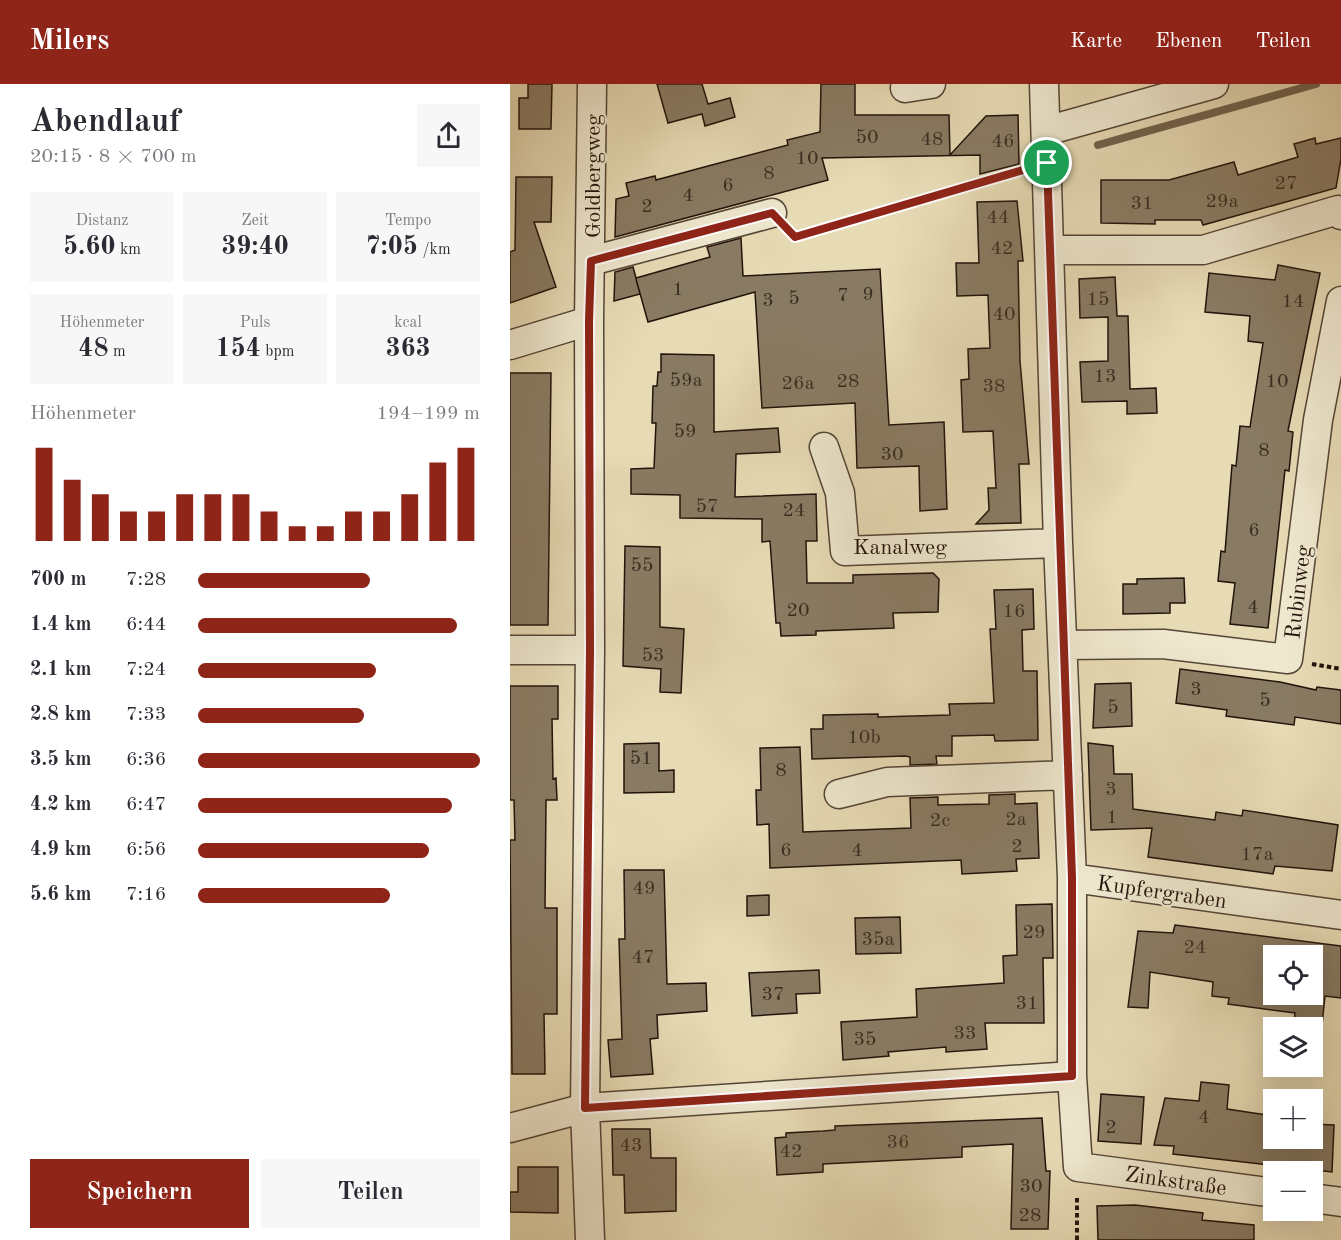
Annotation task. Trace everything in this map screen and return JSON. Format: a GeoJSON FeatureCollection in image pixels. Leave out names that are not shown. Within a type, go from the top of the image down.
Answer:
{"type":"FeatureCollection","features":[{"type":"Feature","properties":{"kind":"street","name":"Goldbergweg"},"geometry":{"type":"LineString","coordinates":[[590,1240],[585,1108],[590,650],[589,321],[592,84]]}},
{"type":"Feature","properties":{"kind":"street"},"geometry":{"type":"LineString","coordinates":[[1044,84],[1058,543],[1072,878]]}},
{"type":"Feature","properties":{"kind":"street"},"geometry":{"type":"LineString","coordinates":[[1046,131],[1214,84]]}},
{"type":"Feature","properties":{"kind":"street"},"geometry":{"type":"LineString","coordinates":[[1049,250],[1203,250],[1340,212]]}},
{"type":"Feature","properties":{"kind":"street"},"geometry":{"type":"LineString","coordinates":[[591,261],[772,213]]}},
{"type":"Feature","properties":{"kind":"street","name":"Rubinweg"},"geometry":{"type":"LineString","coordinates":[[1063,645],[1163,644],[1288,659],[1318,420],[1341,301]]}},
{"type":"Feature","properties":{"kind":"street"},"geometry":{"type":"LineString","coordinates":[[510,345],[589,321]]}},
{"type":"Feature","properties":{"kind":"street","name":"Kanalweg"},"geometry":{"type":"LineString","coordinates":[[824,447],[840,493],[845,550],[1058,543]]}},
{"type":"Feature","properties":{"kind":"street"},"geometry":{"type":"LineString","coordinates":[[510,650],[590,650]]}},
{"type":"Feature","properties":{"kind":"street"},"geometry":{"type":"LineString","coordinates":[[839,794],[887,782],[1068,775]]}},
{"type":"Feature","properties":{"kind":"street","name":"Kupfergraben"},"geometry":{"type":"LineString","coordinates":[[1078,1167],[1072,1076],[1072,878],[1341,915]]}},
{"type":"Feature","properties":{"kind":"street"},"geometry":{"type":"LineString","coordinates":[[510,1128],[585,1108],[1072,1076]]}},
{"type":"Feature","properties":{"kind":"street","name":"Zinkstraße"},"geometry":{"type":"LineString","coordinates":[[1078,1167],[1263,1192]]}},
{"type":"Feature","properties":{"kind":"street"},"geometry":{"type":"LineString","coordinates":[[1323,1200],[1341,1202]]}},
{"type":"Feature","properties":{"kind":"path"},"geometry":{"type":"LineString","coordinates":[[772,213],[795,237],[1047,163]]}},
{"type":"Feature","properties":{"kind":"path"},"geometry":{"type":"LineString","coordinates":[[1077,1240],[1078,1167]]}},
{"type":"Feature","properties":{"kind":"building"},"geometry":{"type":"Polygon","coordinates":[[[528,84],[552,84],[551,129],[519,129],[519,98],[528,98],[528,84]]]}},
{"type":"Feature","properties":{"kind":"building"},"geometry":{"type":"Polygon","coordinates":[[[657,84],[702,84],[708,104],[730,98],[735,117],[705,126],[702,114],[668,123],[657,84]]]}},
{"type":"Feature","properties":{"kind":"building"},"geometry":{"type":"Polygon","coordinates":[[[821,84],[855,84],[855,115],[949,115],[950,155],[986,116],[1018,115],[1019,164],[980,174],[980,155],[822,158],[828,180],[615,237],[616,199],[629,196],[626,183],[655,176],[656,180],[788,145],[787,140],[820,132],[821,84]]]}},
{"type":"Feature","properties":{"kind":"building"},"geometry":{"type":"Polygon","coordinates":[[[1315,138],[1316,144],[1341,138],[1341,159],[1336,188],[1203,225],[1201,220],[1155,220],[1155,224],[1101,223],[1101,180],[1169,180],[1234,162],[1238,175],[1298,157],[1294,144],[1315,138]]]}},
{"type":"Feature","properties":{"kind":"building"},"geometry":{"type":"Polygon","coordinates":[[[516,177],[552,177],[551,222],[534,222],[556,287],[510,303],[510,252],[515,250],[516,177]]]}},
{"type":"Feature","properties":{"kind":"building"},"geometry":{"type":"Polygon","coordinates":[[[1017,201],[1023,261],[1018,261],[1020,361],[1029,464],[1019,464],[1021,523],[976,524],[989,510],[988,488],[996,488],[993,431],[963,432],[961,380],[969,379],[968,349],[990,348],[988,295],[957,296],[956,263],[979,263],[977,202],[1017,201]]]}},
{"type":"Feature","properties":{"kind":"building"},"geometry":{"type":"Polygon","coordinates":[[[741,238],[743,276],[880,269],[889,425],[944,422],[947,509],[920,511],[919,466],[857,468],[855,403],[762,408],[755,292],[648,322],[636,279],[640,294],[614,301],[615,272],[633,267],[636,278],[710,257],[707,247],[741,238]]]}},
{"type":"Feature","properties":{"kind":"building"},"geometry":{"type":"Polygon","coordinates":[[[1278,265],[1320,273],[1288,431],[1293,432],[1289,471],[1285,470],[1268,628],[1230,624],[1235,583],[1218,581],[1221,551],[1225,552],[1232,465],[1236,466],[1240,426],[1250,427],[1263,343],[1248,341],[1250,316],[1205,312],[1209,273],[1275,280],[1278,265]]]}},
{"type":"Feature","properties":{"kind":"building"},"geometry":{"type":"Polygon","coordinates":[[[1115,277],[1117,316],[1128,316],[1130,389],[1156,388],[1157,413],[1127,414],[1127,401],[1082,402],[1080,362],[1108,361],[1108,317],[1080,318],[1079,279],[1115,277]]]}},
{"type":"Feature","properties":{"kind":"building"},"geometry":{"type":"Polygon","coordinates":[[[661,354],[714,355],[714,432],[778,428],[780,452],[736,454],[735,497],[816,494],[817,541],[806,541],[807,583],[853,583],[853,575],[933,573],[939,579],[938,612],[893,613],[894,628],[816,631],[816,635],[781,636],[780,623],[776,623],[770,541],[762,542],[762,519],[680,518],[680,495],[631,494],[631,469],[654,468],[656,423],[652,423],[653,386],[657,386],[658,372],[661,372],[661,354]]]}},
{"type":"Feature","properties":{"kind":"building"},"geometry":{"type":"Polygon","coordinates":[[[510,373],[551,373],[548,625],[510,625],[510,373]]]}},
{"type":"Feature","properties":{"kind":"building"},"geometry":{"type":"Polygon","coordinates":[[[625,546],[660,547],[660,627],[684,629],[681,693],[660,692],[661,669],[623,666],[625,546]]]}},
{"type":"Feature","properties":{"kind":"building"},"geometry":{"type":"Polygon","coordinates":[[[1184,578],[1185,603],[1170,603],[1170,613],[1123,614],[1123,584],[1137,584],[1137,579],[1184,578]]]}},
{"type":"Feature","properties":{"kind":"building"},"geometry":{"type":"Polygon","coordinates":[[[1033,589],[1034,629],[1022,630],[1023,671],[1037,671],[1038,740],[995,741],[994,735],[952,736],[952,756],[936,756],[937,764],[910,765],[910,757],[905,756],[812,759],[811,729],[823,729],[823,715],[878,714],[878,717],[950,715],[949,704],[994,703],[990,629],[996,629],[994,590],[1033,589]]]}},
{"type":"Feature","properties":{"kind":"building"},"geometry":{"type":"Polygon","coordinates":[[[1180,669],[1280,682],[1316,690],[1317,687],[1341,690],[1341,724],[1295,717],[1294,725],[1226,716],[1227,710],[1176,703],[1180,669]]]}},
{"type":"Feature","properties":{"kind":"building"},"geometry":{"type":"Polygon","coordinates":[[[1131,683],[1132,726],[1093,728],[1095,684],[1131,683]]]}},
{"type":"Feature","properties":{"kind":"building"},"geometry":{"type":"Polygon","coordinates":[[[510,686],[558,686],[558,719],[552,719],[553,779],[556,778],[557,800],[546,800],[545,908],[557,908],[557,1014],[544,1014],[545,1074],[512,1074],[510,840],[515,840],[514,800],[510,800],[510,686]]]}},
{"type":"Feature","properties":{"kind":"building"},"geometry":{"type":"Polygon","coordinates":[[[659,743],[659,771],[674,770],[674,792],[624,793],[624,744],[659,743]]]}},
{"type":"Feature","properties":{"kind":"building"},"geometry":{"type":"Polygon","coordinates":[[[1088,743],[1113,746],[1114,774],[1132,774],[1133,809],[1215,820],[1216,812],[1242,816],[1243,810],[1338,825],[1332,871],[1275,866],[1273,874],[1148,857],[1152,828],[1091,830],[1088,743]]]}},
{"type":"Feature","properties":{"kind":"building"},"geometry":{"type":"Polygon","coordinates":[[[800,747],[803,832],[911,828],[910,798],[938,797],[938,805],[989,804],[989,795],[1015,794],[1015,804],[1037,803],[1039,858],[1016,859],[1017,871],[962,874],[961,860],[770,868],[769,824],[757,825],[756,790],[761,790],[760,748],[800,747]]]}},
{"type":"Feature","properties":{"kind":"building"},"geometry":{"type":"Polygon","coordinates":[[[624,870],[664,870],[667,984],[706,983],[707,1011],[657,1015],[658,1038],[650,1039],[653,1074],[611,1077],[608,1040],[622,1039],[619,939],[625,939],[624,870]]]}},
{"type":"Feature","properties":{"kind":"building"},"geometry":{"type":"Polygon","coordinates":[[[769,895],[769,915],[747,916],[747,896],[769,895]]]}},
{"type":"Feature","properties":{"kind":"building"},"geometry":{"type":"Polygon","coordinates":[[[1052,904],[1053,958],[1043,958],[1044,1023],[985,1023],[987,1049],[946,1052],[946,1047],[888,1052],[889,1056],[843,1060],[841,1022],[917,1017],[916,989],[1004,983],[1003,956],[1017,955],[1016,905],[1052,904]]]}},
{"type":"Feature","properties":{"kind":"building"},"geometry":{"type":"Polygon","coordinates":[[[900,917],[901,953],[856,954],[855,918],[900,917]]]}},
{"type":"Feature","properties":{"kind":"building"},"geometry":{"type":"Polygon","coordinates":[[[1175,925],[1341,946],[1341,998],[1325,996],[1323,1017],[1295,1017],[1295,1013],[1228,1004],[1229,998],[1212,996],[1213,982],[1150,972],[1148,1008],[1128,1007],[1138,931],[1173,933],[1175,925]]]}},
{"type":"Feature","properties":{"kind":"building"},"geometry":{"type":"Polygon","coordinates":[[[819,970],[820,993],[796,994],[797,1013],[752,1016],[749,973],[819,970]]]}},
{"type":"Feature","properties":{"kind":"building"},"geometry":{"type":"Polygon","coordinates":[[[1201,1082],[1229,1085],[1227,1109],[1263,1114],[1263,1149],[1323,1149],[1323,1124],[1334,1125],[1332,1172],[1323,1171],[1323,1161],[1263,1161],[1263,1164],[1173,1154],[1174,1146],[1154,1145],[1165,1098],[1199,1101],[1201,1082]]]}},
{"type":"Feature","properties":{"kind":"building"},"geometry":{"type":"Polygon","coordinates":[[[1101,1094],[1144,1097],[1141,1144],[1098,1141],[1101,1094]]]}},
{"type":"Feature","properties":{"kind":"building"},"geometry":{"type":"Polygon","coordinates":[[[1042,1118],[1046,1171],[1050,1171],[1048,1229],[1011,1229],[1013,1144],[962,1147],[962,1157],[823,1164],[823,1172],[777,1175],[775,1138],[786,1137],[786,1133],[835,1130],[835,1126],[1042,1118]]]}},
{"type":"Feature","properties":{"kind":"building"},"geometry":{"type":"Polygon","coordinates":[[[612,1129],[650,1129],[651,1158],[676,1158],[676,1211],[625,1213],[624,1175],[613,1175],[612,1129]]]}},
{"type":"Feature","properties":{"kind":"building"},"geometry":{"type":"Polygon","coordinates":[[[518,1167],[558,1167],[558,1213],[510,1212],[510,1192],[518,1192],[518,1167]]]}},
{"type":"Feature","properties":{"kind":"building"},"geometry":{"type":"Polygon","coordinates":[[[1135,1205],[1203,1213],[1202,1220],[1254,1225],[1254,1240],[1098,1240],[1097,1206],[1135,1205]]]}},
{"type":"Feature","properties":{"kind":"waterway"},"geometry":{"type":"LineString","coordinates":[[1098,145],[1316,84]]}},
{"type":"Feature","properties":{"kind":"route"},"geometry":{"type":"LineString","coordinates":[[1047,163],[1058,543],[1072,878],[1072,1076],[585,1108],[591,261],[772,213],[795,237],[1047,163]]}}]}
